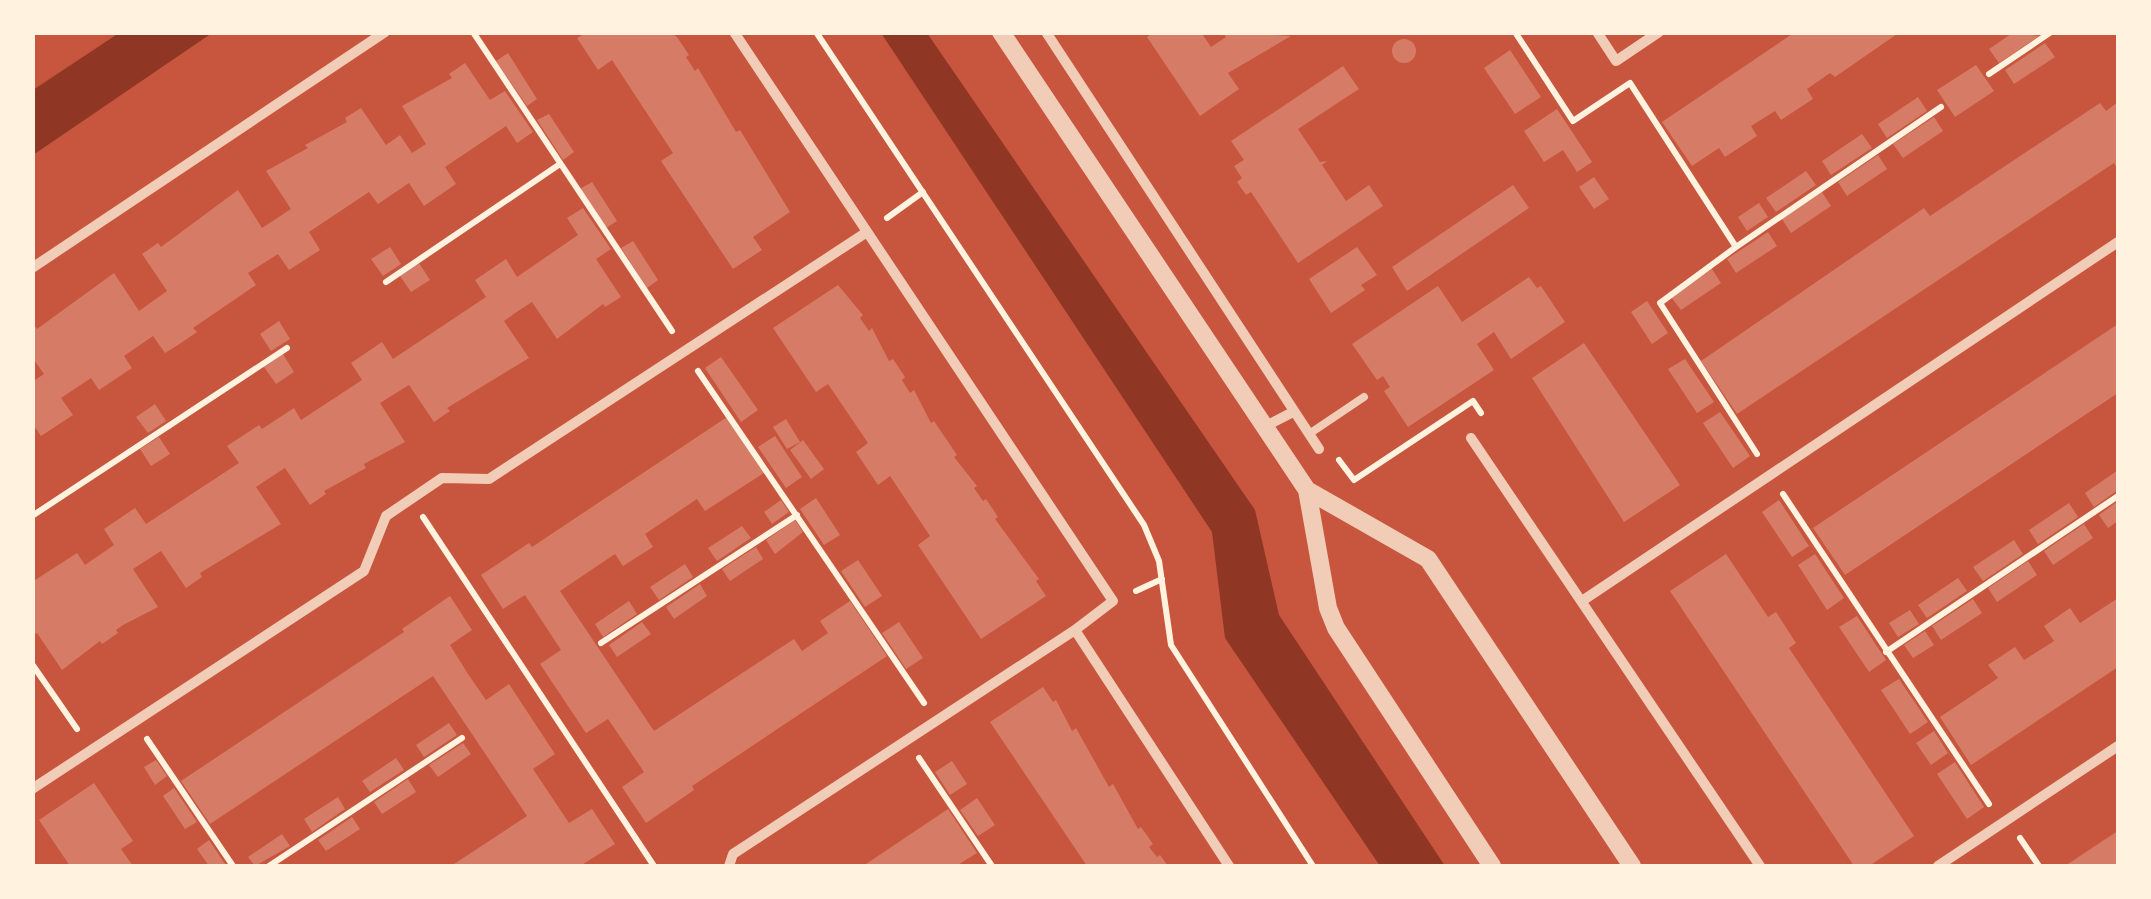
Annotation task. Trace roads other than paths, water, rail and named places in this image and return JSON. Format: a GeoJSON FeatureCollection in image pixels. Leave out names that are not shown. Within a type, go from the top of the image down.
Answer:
{"type":"FeatureCollection","features":[{"type":"Feature","properties":{"kind":"street"},"geometry":{"type":"LineString","coordinates":[[32,268],[385,32]]}},
{"type":"Feature","properties":{"kind":"street"},"geometry":{"type":"LineString","coordinates":[[729,866],[733,854],[1076,630],[1114,601],[734,32]]}},
{"type":"Feature","properties":{"kind":"street"},"geometry":{"type":"LineString","coordinates":[[1001,32],[1307,490],[1328,608],[1340,638],[1492,866]]}},
{"type":"Feature","properties":{"kind":"street"},"geometry":{"type":"LineString","coordinates":[[1046,32],[1319,448]]}},
{"type":"Feature","properties":{"kind":"street"},"geometry":{"type":"LineString","coordinates":[[1597,32],[1616,61],[1660,32]]}},
{"type":"Feature","properties":{"kind":"street"},"geometry":{"type":"LineString","coordinates":[[32,789],[364,571],[386,516],[411,498],[442,478],[489,479],[867,232]]}},
{"type":"Feature","properties":{"kind":"street"},"geometry":{"type":"LineString","coordinates":[[1582,601],[2118,242]]}},
{"type":"Feature","properties":{"kind":"street"},"geometry":{"type":"LineString","coordinates":[[1264,428],[1293,412]]}},
{"type":"Feature","properties":{"kind":"street"},"geometry":{"type":"LineString","coordinates":[[1471,438],[1760,866]]}},
{"type":"Feature","properties":{"kind":"street"},"geometry":{"type":"LineString","coordinates":[[1307,490],[1428,559],[1632,866]]}},
{"type":"Feature","properties":{"kind":"street"},"geometry":{"type":"LineString","coordinates":[[1076,630],[1230,866]]}},
{"type":"Feature","properties":{"kind":"street"},"geometry":{"type":"LineString","coordinates":[[1938,866],[2118,746]]}},
{"type":"Feature","properties":{"kind":"lane"},"geometry":{"type":"LineString","coordinates":[[1309,434],[1364,397]]}}]}
